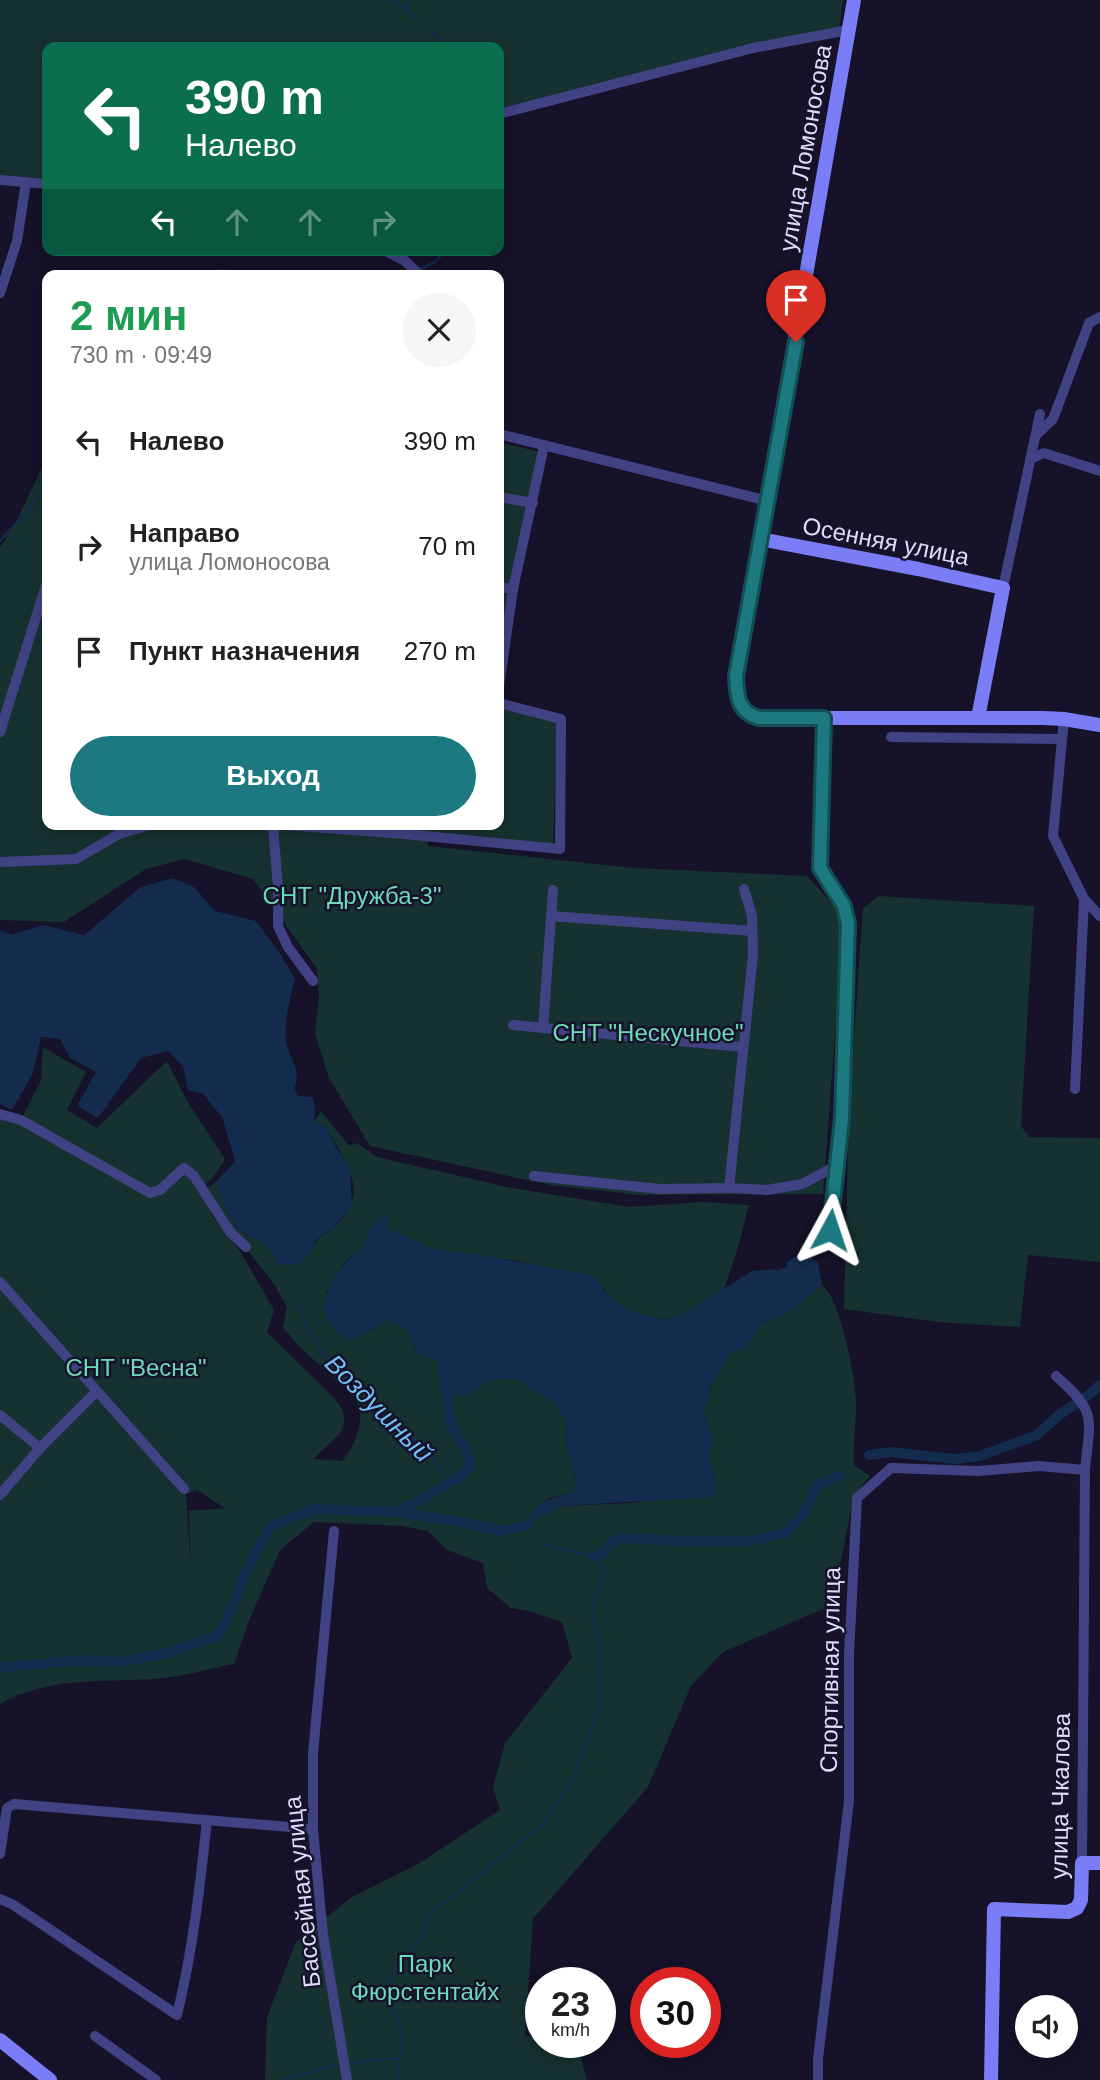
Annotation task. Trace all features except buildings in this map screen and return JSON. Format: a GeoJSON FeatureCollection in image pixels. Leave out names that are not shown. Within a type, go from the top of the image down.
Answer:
{"type":"FeatureCollection","features":[{"type":"Feature","properties":{"kind":"main road","name":"улица Ломоносова"},"geometry":{"type":"LineString","coordinates":[[824,718],[750,716],[737,699],[736,676],[768,501],[845,31],[854,0]]}},
{"type":"Feature","properties":{"kind":"main road","name":"Осенняя улица"},"geometry":{"type":"LineString","coordinates":[[760,539],[1003,588]]}},
{"type":"Feature","properties":{"kind":"main road"},"geometry":{"type":"LineString","coordinates":[[978,718],[1003,588]]}},
{"type":"Feature","properties":{"kind":"main road"},"geometry":{"type":"LineString","coordinates":[[824,718],[1064,719],[1100,725]]}},
{"type":"Feature","properties":{"kind":"main road"},"geometry":{"type":"LineString","coordinates":[[1082,1863],[1100,1863]]}},
{"type":"Feature","properties":{"kind":"main road","name":"улица Чкалова"},"geometry":{"type":"LineString","coordinates":[[991,2080],[994,1909],[1068,1912],[1077,1908],[1081,1900],[1082,1863]]}},
{"type":"Feature","properties":{"kind":"main road"},"geometry":{"type":"LineString","coordinates":[[0,2039],[50,2080]]}},
{"type":"Feature","properties":{"kind":"street"},"geometry":{"type":"LineString","coordinates":[[504,113],[753,48],[845,31]]}},
{"type":"Feature","properties":{"kind":"street"},"geometry":{"type":"LineString","coordinates":[[0,180],[42,184]]}},
{"type":"Feature","properties":{"kind":"street"},"geometry":{"type":"LineString","coordinates":[[1,290],[17,241],[26,182]]}},
{"type":"Feature","properties":{"kind":"street"},"geometry":{"type":"LineString","coordinates":[[395,256],[415,270]]}},
{"type":"Feature","properties":{"kind":"street"},"geometry":{"type":"LineString","coordinates":[[1035,436],[1053,419],[1089,323],[1100,317]]}},
{"type":"Feature","properties":{"kind":"street"},"geometry":{"type":"LineString","coordinates":[[1003,588],[1040,414]]}},
{"type":"Feature","properties":{"kind":"street"},"geometry":{"type":"LineString","coordinates":[[504,436],[768,501]]}},
{"type":"Feature","properties":{"kind":"street"},"geometry":{"type":"LineString","coordinates":[[504,652],[513,589],[544,446]]}},
{"type":"Feature","properties":{"kind":"street"},"geometry":{"type":"LineString","coordinates":[[1030,459],[1044,453],[1100,471]]}},
{"type":"Feature","properties":{"kind":"street"},"geometry":{"type":"LineString","coordinates":[[504,498],[533,503]]}},
{"type":"Feature","properties":{"kind":"street"},"geometry":{"type":"LineString","coordinates":[[504,588],[513,589]]}},
{"type":"Feature","properties":{"kind":"street"},"geometry":{"type":"LineString","coordinates":[[0,732],[42,598]]}},
{"type":"Feature","properties":{"kind":"street"},"geometry":{"type":"LineString","coordinates":[[413,830],[559,849],[561,719],[504,704]]}},
{"type":"Feature","properties":{"kind":"street"},"geometry":{"type":"LineString","coordinates":[[824,718],[820,868],[844,906],[848,924],[842,1118],[830,1230]]}},
{"type":"Feature","properties":{"kind":"street"},"geometry":{"type":"LineString","coordinates":[[1064,719],[1053,836],[1084,899],[1100,916]]}},
{"type":"Feature","properties":{"kind":"street"},"geometry":{"type":"LineString","coordinates":[[891,737],[1062,739]]}},
{"type":"Feature","properties":{"kind":"street"},"geometry":{"type":"LineString","coordinates":[[0,862],[76,859],[120,834],[133,830]]}},
{"type":"Feature","properties":{"kind":"street"},"geometry":{"type":"LineString","coordinates":[[273,830],[278,926],[288,947],[313,981]]}},
{"type":"Feature","properties":{"kind":"street"},"geometry":{"type":"LineString","coordinates":[[729,1188],[753,955],[752,916],[744,889]]}},
{"type":"Feature","properties":{"kind":"street"},"geometry":{"type":"LineString","coordinates":[[543,1028],[553,890]]}},
{"type":"Feature","properties":{"kind":"street"},"geometry":{"type":"LineString","coordinates":[[1075,1089],[1084,899]]}},
{"type":"Feature","properties":{"kind":"street"},"geometry":{"type":"LineString","coordinates":[[551,916],[752,931]]}},
{"type":"Feature","properties":{"kind":"street"},"geometry":{"type":"LineString","coordinates":[[513,1025],[742,1047]]}},
{"type":"Feature","properties":{"kind":"street"},"geometry":{"type":"LineString","coordinates":[[0,1114],[20,1120],[150,1193],[160,1190],[184,1168],[194,1176],[230,1232],[246,1247]]}},
{"type":"Feature","properties":{"kind":"street"},"geometry":{"type":"LineString","coordinates":[[534,1176],[660,1189],[729,1188],[767,1191],[802,1184],[836,1166]]}},
{"type":"Feature","properties":{"kind":"street"},"geometry":{"type":"LineString","coordinates":[[0,1282],[184,1489]]}},
{"type":"Feature","properties":{"kind":"street"},"geometry":{"type":"LineString","coordinates":[[1056,1376],[1082,1400],[1089,1419],[1100,1411]]}},
{"type":"Feature","properties":{"kind":"street"},"geometry":{"type":"LineString","coordinates":[[0,1495],[40,1448],[96,1392]]}},
{"type":"Feature","properties":{"kind":"street"},"geometry":{"type":"LineString","coordinates":[[0,1415],[40,1448]]}},
{"type":"Feature","properties":{"kind":"street","name":"улица Чкалова"},"geometry":{"type":"LineString","coordinates":[[1082,1863],[1085,1470],[1089,1419]]}},
{"type":"Feature","properties":{"kind":"street","name":"Спортивная улица"},"geometry":{"type":"LineString","coordinates":[[818,2080],[818,2059],[849,1801],[849,1654],[857,1498],[891,1468],[978,1471],[1039,1466],[1085,1470]]}},
{"type":"Feature","properties":{"kind":"street","name":"Бассейная улица"},"geometry":{"type":"LineString","coordinates":[[334,1531],[313,1753],[313,1829],[323,1936],[347,2080]]}},
{"type":"Feature","properties":{"kind":"street"},"geometry":{"type":"LineString","coordinates":[[0,1854],[4,1818],[7,1808],[14,1804],[313,1829]]}},
{"type":"Feature","properties":{"kind":"street"},"geometry":{"type":"LineString","coordinates":[[0,1899],[12,1904],[177,2015],[190,1963],[207,1819]]}},
{"type":"Feature","properties":{"kind":"street"},"geometry":{"type":"LineString","coordinates":[[95,2036],[156,2080]]}},
{"type":"Feature","properties":{"kind":"green space"},"geometry":{"type":"Polygon","coordinates":[[[0,0],[843,0],[839,28],[504,115],[504,42],[42,42],[42,185],[0,181],[0,0]]]}},
{"type":"Feature","properties":{"kind":"green space"},"geometry":{"type":"Polygon","coordinates":[[[504,443],[540,452],[504,661],[504,443]]]}},
{"type":"Feature","properties":{"kind":"green space","name":"СНТ \"Нескучное\""},"geometry":{"type":"Polygon","coordinates":[[[42,467],[42,830],[504,830],[504,709],[557,720],[553,848],[427,837],[428,846],[633,868],[807,876],[844,916],[823,1194],[639,1195],[551,1185],[370,1146],[329,1078],[315,1034],[319,998],[317,969],[253,879],[184,859],[146,869],[64,922],[0,920],[0,548],[16,522],[42,467]]]}},
{"type":"Feature","properties":{"kind":"green space"},"geometry":{"type":"Polygon","coordinates":[[[879,896],[1034,906],[1021,1126],[1029,1137],[1100,1138],[1100,1262],[1028,1255],[1020,1327],[938,1322],[844,1309],[849,1108],[863,908],[879,896]]]}},
{"type":"Feature","properties":{"kind":"green space","name":"Парк Фюрстентайх"},"geometry":{"type":"Polygon","coordinates":[[[43,1047],[86,1072],[67,1110],[97,1128],[167,1061],[187,1101],[225,1159],[212,1179],[199,1189],[213,1217],[240,1251],[274,1310],[267,1332],[341,1408],[344,1425],[314,1459],[342,1461],[358,1433],[359,1408],[345,1387],[298,1346],[283,1327],[287,1307],[274,1284],[232,1230],[207,1188],[216,1182],[235,1226],[249,1237],[258,1239],[271,1248],[311,1252],[319,1239],[337,1225],[347,1211],[353,1187],[351,1175],[327,1127],[314,1122],[321,1111],[349,1146],[357,1143],[377,1157],[507,1187],[629,1207],[703,1202],[749,1205],[724,1289],[683,1314],[662,1320],[622,1306],[609,1296],[601,1285],[519,1261],[436,1250],[396,1233],[378,1221],[370,1228],[363,1249],[351,1256],[341,1267],[326,1293],[366,1333],[387,1319],[406,1329],[417,1353],[437,1360],[441,1374],[465,1397],[486,1381],[515,1378],[553,1402],[566,1421],[565,1438],[577,1483],[571,1493],[549,1498],[528,1524],[560,1506],[631,1503],[716,1487],[709,1452],[712,1439],[703,1409],[717,1373],[732,1351],[745,1349],[761,1323],[787,1313],[822,1285],[829,1292],[850,1356],[855,1388],[854,1465],[870,1476],[854,1496],[832,1605],[723,1652],[691,1686],[648,1787],[533,1919],[530,1967],[525,1967],[525,2058],[581,2058],[587,2080],[265,2080],[267,2017],[296,1942],[352,1897],[420,1863],[500,1810],[493,1787],[505,1743],[572,1658],[562,1622],[511,1608],[487,1588],[483,1563],[447,1550],[428,1531],[403,1526],[314,1522],[280,1550],[248,1623],[234,1664],[164,1678],[55,1685],[18,1695],[0,1704],[0,1114],[21,1120],[41,1080],[43,1047]],[[197,1490],[186,1494],[191,1569],[189,1511],[225,1508],[197,1490]]]}},
{"type":"Feature","properties":{"kind":"water"},"geometry":{"type":"Polygon","coordinates":[[[173,878],[194,887],[215,911],[256,921],[295,979],[286,1033],[297,1076],[294,1089],[298,1096],[312,1097],[315,1105],[314,1122],[327,1127],[350,1168],[352,1205],[335,1227],[315,1241],[311,1252],[300,1264],[277,1265],[265,1244],[245,1234],[231,1219],[216,1182],[235,1161],[222,1117],[203,1094],[188,1090],[183,1067],[168,1051],[141,1058],[98,1118],[77,1106],[96,1072],[70,1058],[60,1039],[41,1037],[33,1073],[12,1110],[0,1104],[0,930],[11,935],[43,925],[84,935],[141,887],[173,878]]]}},
{"type":"Feature","properties":{"kind":"water"},"geometry":{"type":"Polygon","coordinates":[[[383,1215],[389,1218],[387,1226],[391,1230],[436,1250],[475,1254],[587,1274],[597,1279],[605,1292],[622,1306],[662,1320],[683,1314],[752,1271],[776,1271],[787,1267],[786,1263],[795,1257],[810,1253],[813,1261],[818,1261],[822,1285],[787,1313],[761,1323],[745,1349],[732,1351],[711,1385],[703,1409],[712,1439],[709,1452],[716,1488],[713,1497],[560,1506],[528,1525],[538,1506],[550,1499],[571,1493],[577,1483],[565,1438],[566,1421],[553,1402],[515,1378],[486,1381],[465,1397],[441,1391],[437,1360],[417,1353],[406,1329],[387,1320],[351,1341],[329,1323],[324,1305],[335,1276],[349,1259],[363,1249],[370,1228],[383,1215]]]}},
{"type":"Feature","properties":{"kind":"waterway"},"geometry":{"type":"LineString","coordinates":[[393,0],[407,10]]}},
{"type":"Feature","properties":{"kind":"waterway","name":"Воздушный"},"geometry":{"type":"LineString","coordinates":[[408,0],[407,10],[417,19]]}},
{"type":"Feature","properties":{"kind":"waterway","name":"Воздушный"},"geometry":{"type":"LineString","coordinates":[[431,29],[443,42]]}},
{"type":"Feature","properties":{"kind":"waterway","name":"Воздушный"},"geometry":{"type":"LineString","coordinates":[[420,269],[435,262],[440,256]]}},
{"type":"Feature","properties":{"kind":"waterway","name":"Воздушный"},"geometry":{"type":"LineString","coordinates":[[0,541],[42,495]]}},
{"type":"Feature","properties":{"kind":"waterway","name":"Воздушный"},"geometry":{"type":"LineString","coordinates":[[300,1304],[306,1325],[322,1352],[432,1457],[443,1475]]}},
{"type":"Feature","properties":{"kind":"waterway"},"geometry":{"type":"LineString","coordinates":[[970,1457],[980,1456],[1037,1435],[1100,1385]]}},
{"type":"Feature","properties":{"kind":"waterway"},"geometry":{"type":"LineString","coordinates":[[398,1512],[460,1477],[470,1466],[467,1450],[451,1426],[446,1392]]}},
{"type":"Feature","properties":{"kind":"waterway"},"geometry":{"type":"LineString","coordinates":[[869,1455],[891,1452],[965,1458]]}},
{"type":"Feature","properties":{"kind":"waterway"},"geometry":{"type":"LineString","coordinates":[[593,1556],[603,1554],[612,1542],[623,1538],[750,1541],[786,1533],[805,1511],[817,1485],[840,1476]]}},
{"type":"Feature","properties":{"kind":"waterway"},"geometry":{"type":"LineString","coordinates":[[0,1668],[78,1660],[120,1662],[167,1653],[217,1636],[227,1621],[245,1573],[271,1526],[314,1509],[398,1512],[501,1531],[528,1525]]}},
{"type":"Feature","properties":{"kind":"waterway","name":"Воздушный"},"geometry":{"type":"LineString","coordinates":[[401,2080],[397,2074],[403,2041],[390,2003],[388,1983],[424,1934],[428,1913],[447,1901],[543,1824],[573,1779],[600,1705],[599,1641],[592,1612],[606,1569],[593,1556],[546,1545]]}},
{"type":"Feature","properties":{"kind":"waterway"},"geometry":{"type":"LineString","coordinates":[[351,2063],[399,2058]]}},
{"type":"Feature","properties":{"kind":"waterway"},"geometry":{"type":"LineString","coordinates":[[283,2080],[336,2065]]}},
{"type":"Feature","properties":{"kind":"route"},"geometry":{"type":"LineString","coordinates":[[796,342],[736,676],[737,699],[750,716],[824,718],[820,868],[844,906],[848,924],[842,1118],[830,1230]]}},
{"type":"Feature","properties":{"kind":"park label","name":"СНТ \"Дружба-3\""},"geometry":{"type":"Point","coordinates":[352,895]}},
{"type":"Feature","properties":{"kind":"park label","name":"СНТ \"Весна\""},"geometry":{"type":"Point","coordinates":[136,1367]}}]}
